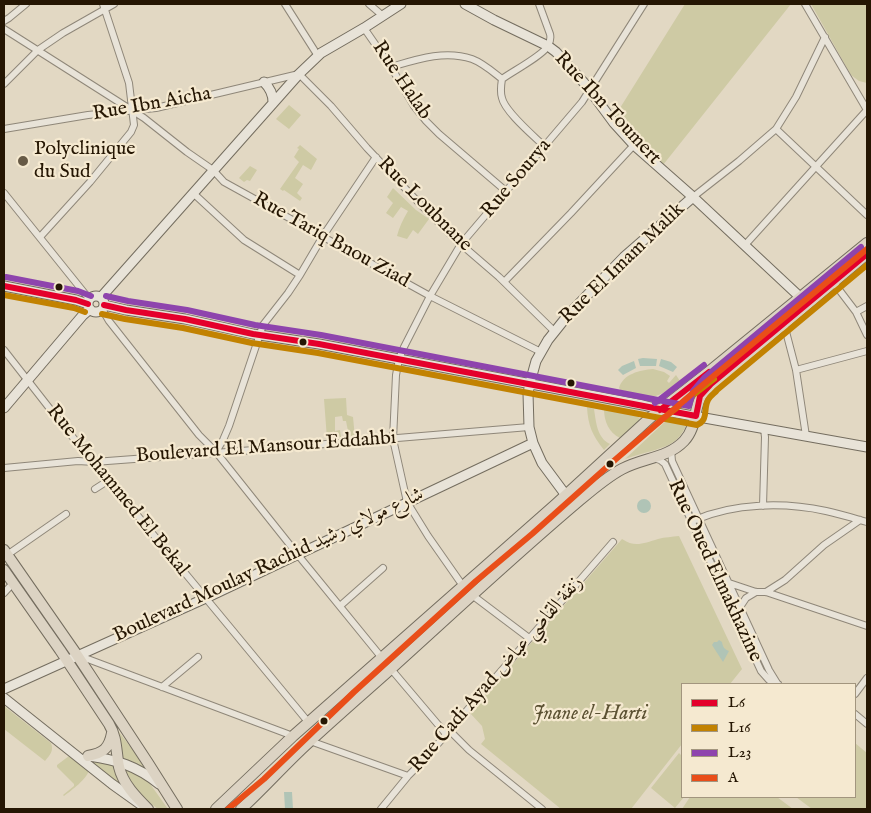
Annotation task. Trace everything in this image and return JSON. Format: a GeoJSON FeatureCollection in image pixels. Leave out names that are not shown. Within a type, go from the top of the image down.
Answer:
{"type":"FeatureCollection","features":[{"type":"Feature","properties":{"kind":"main road"},"geometry":{"type":"LineString","coordinates":[[216,809],[294,736],[629,436],[867,243]]}},
{"type":"Feature","properties":{"kind":"main road"},"geometry":{"type":"LineString","coordinates":[[241,809],[310,741],[592,490],[623,468],[671,450],[687,438],[694,424],[700,396],[867,254]]}},
{"type":"Feature","properties":{"kind":"main road"},"geometry":{"type":"LineString","coordinates":[[5,552],[77,655],[177,809]]}},
{"type":"Feature","properties":{"kind":"main road"},"geometry":{"type":"LineString","coordinates":[[4,570],[67,660],[112,730],[122,776],[130,790],[147,809]]}},
{"type":"Feature","properties":{"kind":"main road"},"geometry":{"type":"LineString","coordinates":[[83,757],[99,753],[106,748],[112,730]]}},
{"type":"Feature","properties":{"kind":"street"},"geometry":{"type":"LineString","coordinates":[[4,21],[26,4]]}},
{"type":"Feature","properties":{"kind":"street"},"geometry":{"type":"LineString","coordinates":[[4,84],[38,50],[104,6],[114,4]]}},
{"type":"Feature","properties":{"kind":"street"},"geometry":{"type":"LineString","coordinates":[[284,4],[318,56]]}},
{"type":"Feature","properties":{"kind":"street"},"geometry":{"type":"LineString","coordinates":[[369,4],[383,16]]}},
{"type":"Feature","properties":{"kind":"street"},"geometry":{"type":"LineString","coordinates":[[382,658],[216,452],[199,435],[109,321],[102,296],[298,74],[318,56],[401,4]]}},
{"type":"Feature","properties":{"kind":"street","name":"Rue Ibn Toumert"},"geometry":{"type":"LineString","coordinates":[[465,4],[548,46],[556,52],[590,90],[614,123],[634,145],[800,296]]}},
{"type":"Feature","properties":{"kind":"street"},"geometry":{"type":"LineString","coordinates":[[502,78],[540,54],[548,46],[551,38],[539,4]]}},
{"type":"Feature","properties":{"kind":"street","name":"Rue Sourya"},"geometry":{"type":"LineString","coordinates":[[463,586],[428,536],[408,502],[393,439],[396,374],[399,359],[430,296],[461,244],[582,102],[644,4]]}},
{"type":"Feature","properties":{"kind":"street"},"geometry":{"type":"LineString","coordinates":[[744,245],[867,110],[805,4]]}},
{"type":"Feature","properties":{"kind":"street"},"geometry":{"type":"LineString","coordinates":[[40,237],[90,182],[131,132],[134,125],[129,83],[104,6]]}},
{"type":"Feature","properties":{"kind":"street","name":"Rue Halab"},"geometry":{"type":"LineString","coordinates":[[364,28],[391,67],[414,106],[426,121],[507,192]]}},
{"type":"Feature","properties":{"kind":"street","name":"Rue Tariq Bnou Ziad"},"geometry":{"type":"LineString","coordinates":[[4,29],[133,110],[213,170],[224,182],[430,296],[541,352]]}},
{"type":"Feature","properties":{"kind":"street"},"geometry":{"type":"LineString","coordinates":[[693,197],[776,129],[796,97],[825,37]]}},
{"type":"Feature","properties":{"kind":"street"},"geometry":{"type":"LineString","coordinates":[[391,67],[428,56],[454,56],[472,59],[502,78]]}},
{"type":"Feature","properties":{"kind":"street","name":"Rue Ibn Aicha"},"geometry":{"type":"LineString","coordinates":[[4,129],[88,115],[156,108],[298,74]]}},
{"type":"Feature","properties":{"kind":"street","name":"Rue Loubnane"},"geometry":{"type":"LineString","coordinates":[[298,74],[331,106],[376,158],[420,204],[554,331]]}},
{"type":"Feature","properties":{"kind":"street"},"geometry":{"type":"LineString","coordinates":[[502,78],[501,91],[504,104],[544,146]]}},
{"type":"Feature","properties":{"kind":"street"},"geometry":{"type":"LineString","coordinates":[[264,82],[271,92],[273,102]]}},
{"type":"Feature","properties":{"kind":"street"},"geometry":{"type":"LineString","coordinates":[[776,129],[867,216]]}},
{"type":"Feature","properties":{"kind":"street"},"geometry":{"type":"LineString","coordinates":[[504,282],[634,145]]}},
{"type":"Feature","properties":{"kind":"street"},"geometry":{"type":"LineString","coordinates":[[216,452],[229,426],[264,325],[288,293],[323,236],[376,158]]}},
{"type":"Feature","properties":{"kind":"street"},"geometry":{"type":"LineString","coordinates":[[193,192],[244,240],[300,275]]}},
{"type":"Feature","properties":{"kind":"street"},"geometry":{"type":"LineString","coordinates":[[4,193],[86,295],[89,304],[96,312],[103,304]]}},
{"type":"Feature","properties":{"kind":"street","name":"Rue El Imam Malik"},"geometry":{"type":"LineString","coordinates":[[565,494],[542,464],[533,443],[529,427],[528,393],[532,371],[554,331],[568,315],[624,257],[693,197]]}},
{"type":"Feature","properties":{"kind":"street"},"geometry":{"type":"LineString","coordinates":[[834,283],[856,312],[867,335]]}},
{"type":"Feature","properties":{"kind":"street"},"geometry":{"type":"LineString","coordinates":[[4,286],[89,304]]}},
{"type":"Feature","properties":{"kind":"street"},"geometry":{"type":"LineString","coordinates":[[4,408],[83,315],[96,296],[103,304],[126,310],[185,319],[260,335],[319,344],[643,405],[660,410],[867,447]]}},
{"type":"Feature","properties":{"kind":"street"},"geometry":{"type":"LineString","coordinates":[[856,312],[867,306]]}},
{"type":"Feature","properties":{"kind":"street"},"geometry":{"type":"LineString","coordinates":[[784,324],[796,370],[806,436]]}},
{"type":"Feature","properties":{"kind":"street","name":"Rue Mohammed El Bekal"},"geometry":{"type":"LineString","coordinates":[[4,350],[309,723]]}},
{"type":"Feature","properties":{"kind":"street"},"geometry":{"type":"LineString","coordinates":[[796,370],[867,351]]}},
{"type":"Feature","properties":{"kind":"street","name":"Boulevard El Mansour Eddahbi"},"geometry":{"type":"LineString","coordinates":[[4,468],[529,427]]}},
{"type":"Feature","properties":{"kind":"street"},"geometry":{"type":"LineString","coordinates":[[763,506],[764,429]]}},
{"type":"Feature","properties":{"kind":"street","name":"Boulevard Moulay Rachid شارع مولاي رشيد"},"geometry":{"type":"LineString","coordinates":[[4,689],[206,598],[533,443]]}},
{"type":"Feature","properties":{"kind":"street","name":"Rue Oued Elmakhazine"},"geometry":{"type":"LineString","coordinates":[[671,450],[672,461],[695,520],[761,671],[769,680],[776,683]]}},
{"type":"Feature","properties":{"kind":"street","name":"Rue Oued Elmakhazine"},"geometry":{"type":"LineString","coordinates":[[652,458],[660,460],[665,464],[729,583],[769,670],[777,683]]}},
{"type":"Feature","properties":{"kind":"street"},"geometry":{"type":"LineString","coordinates":[[95,489],[109,480]]}},
{"type":"Feature","properties":{"kind":"street"},"geometry":{"type":"LineString","coordinates":[[695,520],[726,510],[763,506],[788,506],[824,511],[864,521]]}},
{"type":"Feature","properties":{"kind":"street"},"geometry":{"type":"LineString","coordinates":[[5,552],[66,514]]}},
{"type":"Feature","properties":{"kind":"street"},"geometry":{"type":"LineString","coordinates":[[766,592],[785,580],[824,545],[864,521]]}},
{"type":"Feature","properties":{"kind":"street","name":"Rue Cadi Ayad زنقة القاضي عياض"},"geometry":{"type":"LineString","coordinates":[[381,809],[613,542]]}},
{"type":"Feature","properties":{"kind":"street"},"geometry":{"type":"LineString","coordinates":[[340,606],[382,568]]}},
{"type":"Feature","properties":{"kind":"street"},"geometry":{"type":"LineString","coordinates":[[4,593],[13,583]]}},
{"type":"Feature","properties":{"kind":"street"},"geometry":{"type":"LineString","coordinates":[[729,583],[756,592],[766,592],[867,626]]}},
{"type":"Feature","properties":{"kind":"street"},"geometry":{"type":"LineString","coordinates":[[740,607],[746,598],[756,592]]}},
{"type":"Feature","properties":{"kind":"street"},"geometry":{"type":"LineString","coordinates":[[472,595],[529,638]]}},
{"type":"Feature","properties":{"kind":"street"},"geometry":{"type":"LineString","coordinates":[[77,655],[294,736]]}},
{"type":"Feature","properties":{"kind":"street"},"geometry":{"type":"LineString","coordinates":[[162,686],[198,657]]}},
{"type":"Feature","properties":{"kind":"street"},"geometry":{"type":"LineString","coordinates":[[391,669],[448,732],[542,809]]}},
{"type":"Feature","properties":{"kind":"street"},"geometry":{"type":"LineString","coordinates":[[856,693],[867,678]]}},
{"type":"Feature","properties":{"kind":"street"},"geometry":{"type":"LineString","coordinates":[[4,698],[83,757],[112,784],[147,809]]}},
{"type":"Feature","properties":{"kind":"street"},"geometry":{"type":"LineString","coordinates":[[856,715],[867,724]]}},
{"type":"Feature","properties":{"kind":"street"},"geometry":{"type":"LineString","coordinates":[[310,741],[408,776]]}},
{"type":"Feature","properties":{"kind":"street"},"geometry":{"type":"LineString","coordinates":[[83,757],[118,761],[139,770],[164,788]]}},
{"type":"Feature","properties":{"kind":"green space"},"geometry":{"type":"Polygon","coordinates":[[[685,4],[791,4],[663,165],[615,116],[685,4]]]}},
{"type":"Feature","properties":{"kind":"green space"},"geometry":{"type":"Polygon","coordinates":[[[811,4],[867,4],[867,83],[859,81],[851,75],[811,4]]]}},
{"type":"Feature","properties":{"kind":"green space"},"geometry":{"type":"Polygon","coordinates":[[[289,105],[301,115],[289,129],[276,119],[289,105]]]}},
{"type":"Feature","properties":{"kind":"green space"},"geometry":{"type":"Polygon","coordinates":[[[300,145],[317,159],[311,170],[303,165],[295,178],[303,184],[297,193],[302,198],[300,201],[280,189],[299,162],[294,157],[300,145]]]}},
{"type":"Feature","properties":{"kind":"green space"},"geometry":{"type":"Polygon","coordinates":[[[250,166],[257,170],[250,181],[244,182],[239,178],[250,166]]]}},
{"type":"Feature","properties":{"kind":"green space"},"geometry":{"type":"Polygon","coordinates":[[[393,188],[416,210],[429,219],[418,234],[413,230],[407,239],[397,236],[401,223],[408,211],[401,207],[393,218],[386,213],[393,203],[387,197],[393,188]]]}},
{"type":"Feature","properties":{"kind":"green space"},"geometry":{"type":"Polygon","coordinates":[[[653,369],[670,376],[667,381],[669,383],[676,375],[680,381],[664,392],[649,398],[628,396],[619,388],[628,376],[643,370],[653,369]]]}},
{"type":"Feature","properties":{"kind":"green space"},"geometry":{"type":"Polygon","coordinates":[[[346,398],[347,415],[353,417],[355,438],[349,436],[346,421],[343,421],[342,416],[335,417],[335,431],[340,430],[341,437],[327,439],[324,399],[346,398]]]}},
{"type":"Feature","properties":{"kind":"green space"},"geometry":{"type":"Polygon","coordinates":[[[587,407],[594,409],[600,434],[610,444],[604,450],[591,430],[587,407]]]}},
{"type":"Feature","properties":{"kind":"green space"},"geometry":{"type":"Polygon","coordinates":[[[604,409],[637,415],[640,421],[620,438],[608,426],[604,409]]]}},
{"type":"Feature","properties":{"kind":"green space"},"geometry":{"type":"Polygon","coordinates":[[[668,419],[688,422],[685,429],[674,442],[625,459],[668,419]]]}},
{"type":"Feature","properties":{"kind":"green space","name":"Jnane el-Harti"},"geometry":{"type":"Polygon","coordinates":[[[679,536],[742,669],[731,683],[681,683],[681,745],[631,809],[561,809],[481,744],[485,739],[482,726],[470,713],[622,539],[627,542],[640,544],[661,538],[679,536]]]}},
{"type":"Feature","properties":{"kind":"green space"},"geometry":{"type":"Polygon","coordinates":[[[4,706],[51,743],[52,751],[45,761],[4,729],[4,706]]]}},
{"type":"Feature","properties":{"kind":"green space"},"geometry":{"type":"Polygon","coordinates":[[[116,728],[145,766],[144,769],[121,759],[116,728]]]}},
{"type":"Feature","properties":{"kind":"green space"},"geometry":{"type":"Polygon","coordinates":[[[856,744],[867,753],[867,809],[812,809],[797,798],[856,798],[856,744]]]}},
{"type":"Feature","properties":{"kind":"green space"},"geometry":{"type":"Polygon","coordinates":[[[679,753],[681,755],[681,798],[683,798],[675,808],[651,788],[679,753]]]}},
{"type":"Feature","properties":{"kind":"green space"},"geometry":{"type":"Polygon","coordinates":[[[69,756],[89,770],[82,781],[64,796],[74,784],[57,765],[69,756]]]}},
{"type":"Feature","properties":{"kind":"green space"},"geometry":{"type":"Polygon","coordinates":[[[87,760],[114,765],[123,788],[87,760]]]}},
{"type":"Feature","properties":{"kind":"green space"},"geometry":{"type":"Polygon","coordinates":[[[123,767],[148,781],[168,809],[158,809],[143,798],[132,786],[123,767]]]}},
{"type":"Feature","properties":{"kind":"green space"},"geometry":{"type":"Polygon","coordinates":[[[689,798],[778,798],[793,809],[682,809],[689,798]]]}},
{"type":"Feature","properties":{"kind":"shaded area"},"geometry":{"type":"Polygon","coordinates":[[[638,359],[657,359],[656,366],[640,366],[638,359]]]}},
{"type":"Feature","properties":{"kind":"shaded area"},"geometry":{"type":"Polygon","coordinates":[[[661,359],[671,362],[677,367],[673,372],[659,366],[661,359]]]}},
{"type":"Feature","properties":{"kind":"shaded area"},"geometry":{"type":"Polygon","coordinates":[[[634,361],[636,368],[623,375],[618,370],[622,366],[634,361]]]}},
{"type":"Feature","properties":{"kind":"shaded area"},"geometry":{"type":"Polygon","coordinates":[[[644,499],[649,501],[651,506],[649,511],[644,513],[639,511],[637,506],[639,501],[644,499]]]}},
{"type":"Feature","properties":{"kind":"shaded area"},"geometry":{"type":"Polygon","coordinates":[[[719,640],[722,642],[723,647],[729,651],[723,662],[712,645],[719,640]]]}},
{"type":"Feature","properties":{"kind":"shaded area"},"geometry":{"type":"Polygon","coordinates":[[[284,792],[292,792],[293,809],[285,809],[284,792]]]}},
{"type":"Feature","properties":{"kind":"transit line","name":"L23"},"geometry":{"type":"LineString","coordinates":[[106,296],[187,310],[255,325],[321,335],[689,406],[693,391],[705,377],[861,247]]}},
{"type":"Feature","properties":{"kind":"transit line","name":"A"},"geometry":{"type":"LineString","coordinates":[[228,809],[264,779],[354,692],[476,581],[693,393],[867,249]]}},
{"type":"Feature","properties":{"kind":"transit line","name":"L6"},"geometry":{"type":"LineString","coordinates":[[104,305],[696,416],[700,396],[711,384],[867,254]]}},
{"type":"Feature","properties":{"kind":"transit line","name":"L16"},"geometry":{"type":"LineString","coordinates":[[102,314],[697,425],[703,420],[708,400],[717,390],[867,265]]}},
{"type":"Feature","properties":{"kind":"transit line","name":"L23"},"geometry":{"type":"LineString","coordinates":[[6,277],[78,291],[91,296]]}},
{"type":"Feature","properties":{"kind":"transit line","name":"L6"},"geometry":{"type":"LineString","coordinates":[[4,286],[88,304]]}},
{"type":"Feature","properties":{"kind":"transit line","name":"L16"},"geometry":{"type":"LineString","coordinates":[[4,295],[74,308],[85,312]]}},
{"type":"Feature","properties":{"kind":"transit line","name":"L23"},"geometry":{"type":"LineString","coordinates":[[655,403],[704,365]]}},
{"type":"Feature","properties":{"kind":"transit line","name":"L6"},"geometry":{"type":"LineString","coordinates":[[660,410],[709,372]]}},
{"type":"Feature","properties":{"kind":"transit line","name":"L16"},"geometry":{"type":"LineString","coordinates":[[665,417],[714,379]]}},
{"type":"Feature","properties":{"kind":"place","name":"Polyclinique du Sud"},"geometry":{"type":"Point","coordinates":[23,161]}}]}
